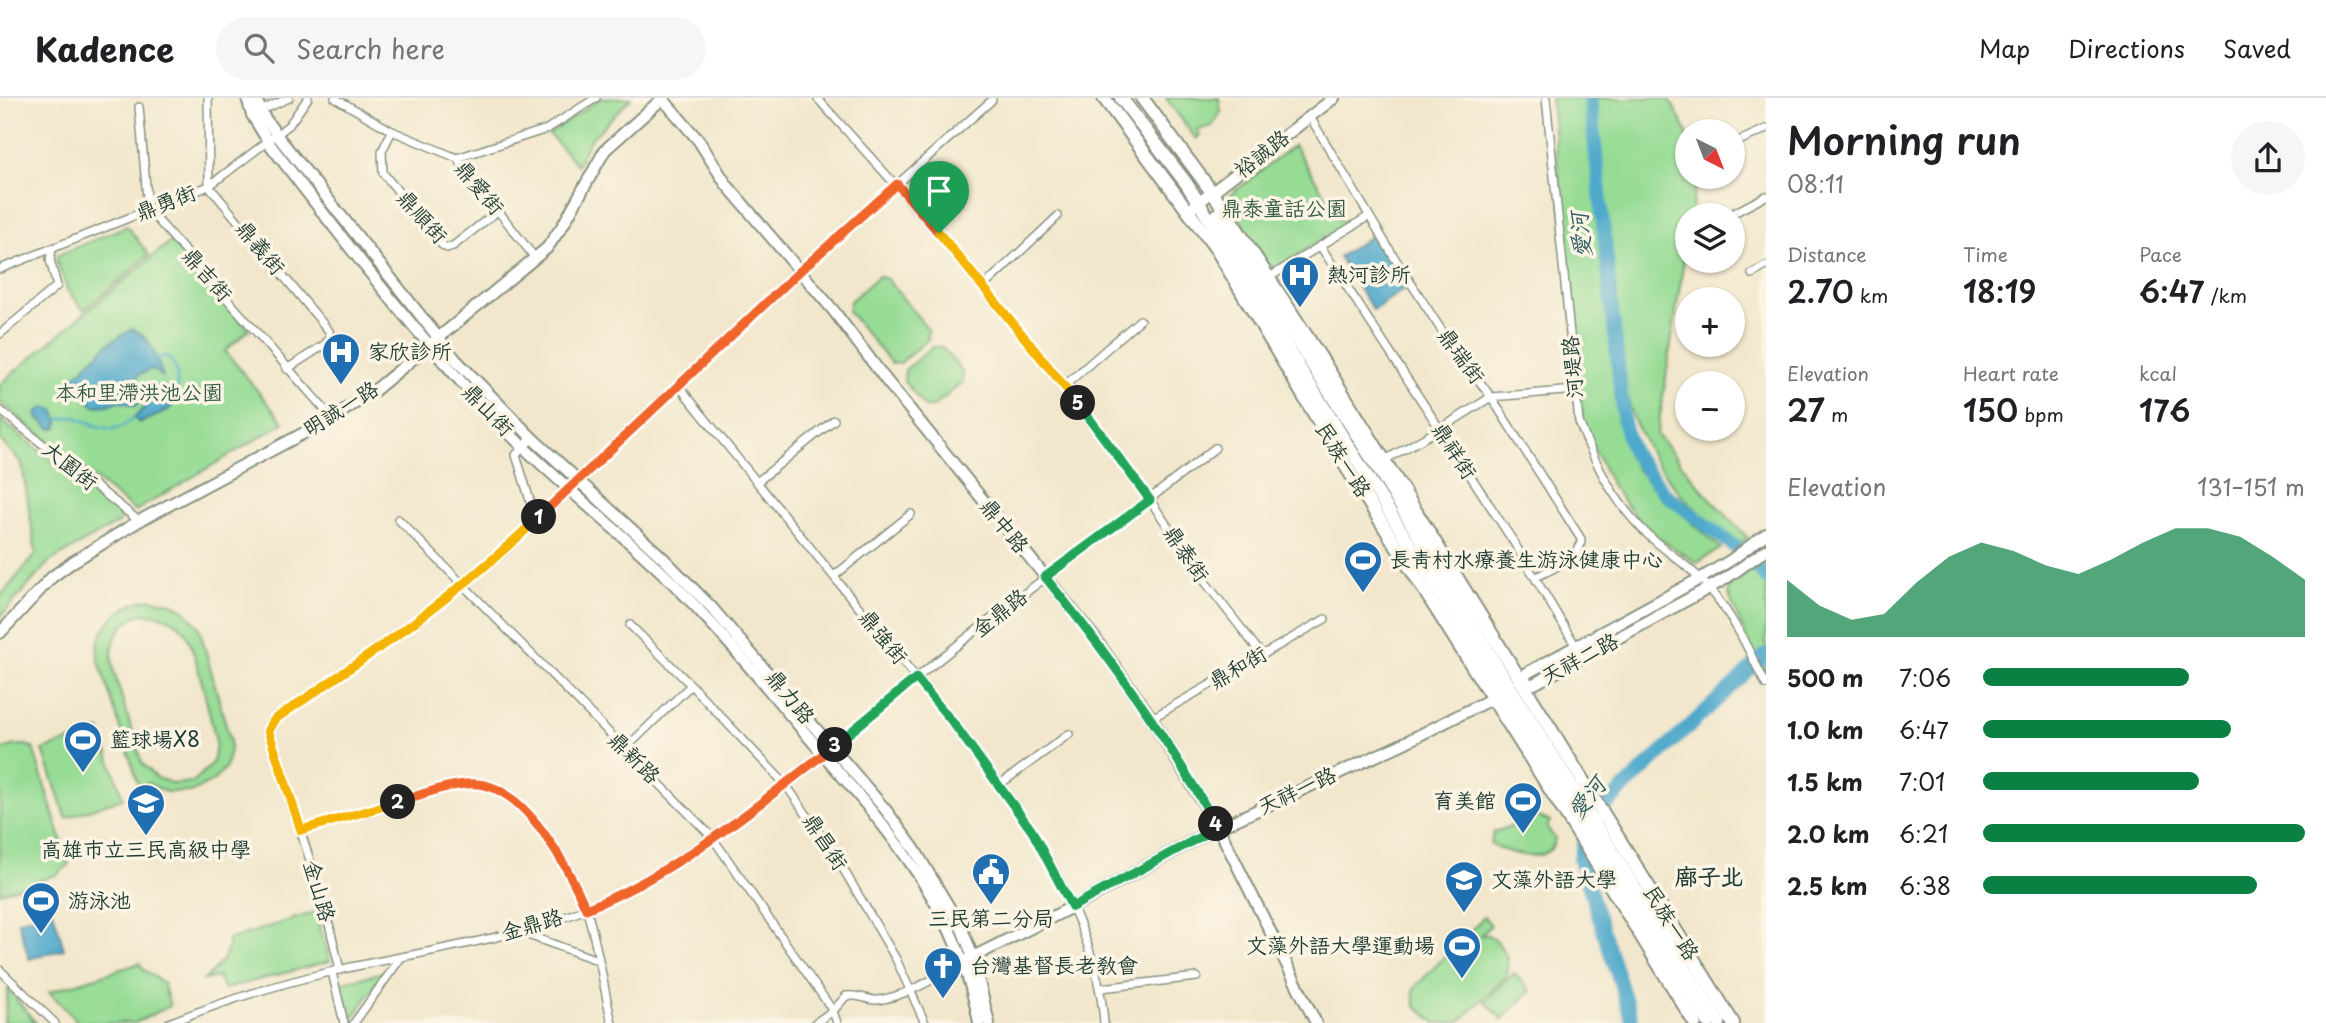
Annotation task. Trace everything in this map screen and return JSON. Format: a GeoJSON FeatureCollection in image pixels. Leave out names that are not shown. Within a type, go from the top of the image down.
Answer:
{"type":"FeatureCollection","features":[{"type":"Feature","properties":{"kind":"main road","name":"民族一路"},"geometry":{"type":"LineString","coordinates":[[1104,98],[1202,201]]}},
{"type":"Feature","properties":{"kind":"main road","name":"民族一路"},"geometry":{"type":"LineString","coordinates":[[1121,98],[1264,281],[1369,468],[1507,691],[1584,807]]}},
{"type":"Feature","properties":{"kind":"main road","name":"民族一路"},"geometry":{"type":"LineString","coordinates":[[1132,98],[1202,201]]}},
{"type":"Feature","properties":{"kind":"main road","name":"民族一路"},"geometry":{"type":"LineString","coordinates":[[1142,98],[1202,201],[1507,691],[1584,807]]}},
{"type":"Feature","properties":{"kind":"main road"},"geometry":{"type":"LineString","coordinates":[[1584,807],[1597,835]]}},
{"type":"Feature","properties":{"kind":"main road"},"geometry":{"type":"LineString","coordinates":[[1584,807],[1597,835]]}},
{"type":"Feature","properties":{"kind":"main road","name":"民族一路"},"geometry":{"type":"LineString","coordinates":[[1597,835],[1721,1020]]}},
{"type":"Feature","properties":{"kind":"main road","name":"民族一路"},"geometry":{"type":"LineString","coordinates":[[1597,835],[1695,1023]]}},
{"type":"Feature","properties":{"kind":"street"},"geometry":{"type":"LineString","coordinates":[[208,98],[209,186]]}},
{"type":"Feature","properties":{"kind":"street","name":"鼎山街"},"geometry":{"type":"LineString","coordinates":[[247,98],[252,115],[355,234],[433,341],[533,438],[574,484]]}},
{"type":"Feature","properties":{"kind":"street","name":"鼎山街"},"geometry":{"type":"LineString","coordinates":[[257,98],[272,137],[346,243],[524,447],[574,484]]}},
{"type":"Feature","properties":{"kind":"street"},"geometry":{"type":"LineString","coordinates":[[260,111],[289,98]]}},
{"type":"Feature","properties":{"kind":"street","name":"鼎勇街"},"geometry":{"type":"LineString","coordinates":[[0,269],[209,186],[289,125],[307,98]]}},
{"type":"Feature","properties":{"kind":"street","name":"鼎愛街"},"geometry":{"type":"LineString","coordinates":[[335,98],[392,131],[457,158],[534,258]]}},
{"type":"Feature","properties":{"kind":"street"},"geometry":{"type":"LineString","coordinates":[[457,158],[547,129],[596,98]]}},
{"type":"Feature","properties":{"kind":"street","name":"明誠一路"},"geometry":{"type":"LineString","coordinates":[[0,633],[52,576],[139,521],[332,418],[373,391],[547,248],[605,150],[663,98]]}},
{"type":"Feature","properties":{"kind":"street","name":"鼎中路"},"geometry":{"type":"LineString","coordinates":[[663,98],[699,141],[726,184],[800,271],[1094,637],[1152,718],[1218,827],[1316,1023]]}},
{"type":"Feature","properties":{"kind":"street","name":"鼎泰街"},"geometry":{"type":"LineString","coordinates":[[817,98],[897,184],[1065,386],[1150,500],[1206,583],[1262,655]]}},
{"type":"Feature","properties":{"kind":"street","name":"裕誠路"},"geometry":{"type":"LineString","coordinates":[[1202,201],[1334,98]]}},
{"type":"Feature","properties":{"kind":"street","name":"河堤路"},"geometry":{"type":"LineString","coordinates":[[1546,98],[1578,422],[1596,464],[1622,506],[1644,531],[1700,578],[1727,610],[1766,685]]}},
{"type":"Feature","properties":{"kind":"street","name":"金山路"},"geometry":{"type":"LineString","coordinates":[[344,1023],[324,907],[268,730],[275,719],[354,667],[464,586],[800,271],[992,100]]}},
{"type":"Feature","properties":{"kind":"street"},"geometry":{"type":"LineString","coordinates":[[139,107],[148,209]]}},
{"type":"Feature","properties":{"kind":"street","name":"鼎瑞街"},"geometry":{"type":"LineString","coordinates":[[1310,117],[1440,328],[1490,397],[1581,538],[1582,546],[1577,554],[1536,577]]}},
{"type":"Feature","properties":{"kind":"street"},"geometry":{"type":"LineString","coordinates":[[1745,138],[1766,129]]}},
{"type":"Feature","properties":{"kind":"street","name":"鼎順街"},"geometry":{"type":"LineString","coordinates":[[392,131],[382,151],[383,173],[442,245],[453,246],[499,210]]}},
{"type":"Feature","properties":{"kind":"street","name":"鼎義街"},"geometry":{"type":"LineString","coordinates":[[209,186],[329,331],[330,338],[324,345],[287,369]]}},
{"type":"Feature","properties":{"kind":"street"},"geometry":{"type":"LineString","coordinates":[[1745,207],[1766,196]]}},
{"type":"Feature","properties":{"kind":"street","name":"鼎吉街"},"geometry":{"type":"LineString","coordinates":[[148,209],[332,418]]}},
{"type":"Feature","properties":{"kind":"street"},"geometry":{"type":"LineString","coordinates":[[983,287],[1058,216]]}},
{"type":"Feature","properties":{"kind":"street"},"geometry":{"type":"LineString","coordinates":[[1264,281],[1369,216]]}},
{"type":"Feature","properties":{"kind":"street"},"geometry":{"type":"LineString","coordinates":[[346,243],[355,234]]}},
{"type":"Feature","properties":{"kind":"street","name":"鼎祥街"},"geometry":{"type":"LineString","coordinates":[[1321,247],[1536,577],[1583,658]]}},
{"type":"Feature","properties":{"kind":"street"},"geometry":{"type":"LineString","coordinates":[[0,334],[57,286],[50,260],[52,249]]}},
{"type":"Feature","properties":{"kind":"street"},"geometry":{"type":"LineString","coordinates":[[1752,274],[1766,266]]}},
{"type":"Feature","properties":{"kind":"street"},"geometry":{"type":"LineString","coordinates":[[1065,386],[1140,320]]}},
{"type":"Feature","properties":{"kind":"street","name":"鼎強街"},"geometry":{"type":"LineString","coordinates":[[678,385],[954,724],[1032,831],[1084,931],[1101,988],[1104,1023]]}},
{"type":"Feature","properties":{"kind":"street"},"geometry":{"type":"LineString","coordinates":[[1369,468],[1440,429],[1490,397],[1576,390]]}},
{"type":"Feature","properties":{"kind":"street","name":"大園街"},"geometry":{"type":"LineString","coordinates":[[0,410],[139,521]]}},
{"type":"Feature","properties":{"kind":"street"},"geometry":{"type":"LineString","coordinates":[[757,481],[834,420]]}},
{"type":"Feature","properties":{"kind":"street","name":"鼎山街"},"geometry":{"type":"LineString","coordinates":[[533,438],[516,455],[536,520]]}},
{"type":"Feature","properties":{"kind":"street","name":"金鼎路"},"geometry":{"type":"LineString","coordinates":[[169,1023],[236,998],[336,971],[517,931],[586,909],[668,867],[786,785],[916,678],[1215,449]]}},
{"type":"Feature","properties":{"kind":"street","name":"鼎力路"},"geometry":{"type":"LineString","coordinates":[[574,484],[704,615],[827,751],[903,850],[937,904],[968,959],[989,1023]]}},
{"type":"Feature","properties":{"kind":"street"},"geometry":{"type":"LineString","coordinates":[[834,576],[911,514]]}},
{"type":"Feature","properties":{"kind":"street","name":"鼎新路"},"geometry":{"type":"LineString","coordinates":[[398,519],[712,837],[833,1011],[837,1023]]}},
{"type":"Feature","properties":{"kind":"street","name":"天祥二路"},"geometry":{"type":"LineString","coordinates":[[1507,691],[1527,673],[1731,561],[1766,534]]}},
{"type":"Feature","properties":{"kind":"street","name":"天祥二路"},"geometry":{"type":"LineString","coordinates":[[1507,691],[1534,684],[1583,658],[1709,588],[1763,552]]}},
{"type":"Feature","properties":{"kind":"street","name":"鼎和街"},"geometry":{"type":"LineString","coordinates":[[1152,718],[1325,619]]}},
{"type":"Feature","properties":{"kind":"street","name":"鼎昌街"},"geometry":{"type":"LineString","coordinates":[[630,625],[786,785],[838,860],[912,989],[925,1023]]}},
{"type":"Feature","properties":{"kind":"street"},"geometry":{"type":"LineString","coordinates":[[625,749],[691,685]]}},
{"type":"Feature","properties":{"kind":"street","name":"天祥一路"},"geometry":{"type":"LineString","coordinates":[[815,1023],[833,1011],[849,995],[862,995],[877,1000],[912,989],[1072,907],[1218,827],[1400,745],[1507,691]]}},
{"type":"Feature","properties":{"kind":"street"},"geometry":{"type":"LineString","coordinates":[[999,785],[1069,734]]}},
{"type":"Feature","properties":{"kind":"street"},"geometry":{"type":"LineString","coordinates":[[301,830],[437,790],[476,783],[496,788],[524,810],[552,844],[576,884],[586,909],[612,1023]]}},
{"type":"Feature","properties":{"kind":"street"},"geometry":{"type":"LineString","coordinates":[[517,931],[597,960]]}},
{"type":"Feature","properties":{"kind":"street"},"geometry":{"type":"LineString","coordinates":[[354,1023],[400,959]]}},
{"type":"Feature","properties":{"kind":"street","name":"鼎力路"},"geometry":{"type":"LineString","coordinates":[[968,959],[979,1023]]}},
{"type":"Feature","properties":{"kind":"street"},"geometry":{"type":"LineString","coordinates":[[0,970],[55,1023]]}},
{"type":"Feature","properties":{"kind":"street"},"geometry":{"type":"LineString","coordinates":[[1101,988],[1196,977]]}},
{"type":"Feature","properties":{"kind":"green space"},"geometry":{"type":"Polygon","coordinates":[[[601,98],[631,98],[590,140],[577,165],[549,134],[601,98]]]}},
{"type":"Feature","properties":{"kind":"green space"},"geometry":{"type":"Polygon","coordinates":[[[1166,98],[1219,98],[1221,112],[1212,126],[1197,130],[1200,135],[1196,139],[1166,98]]]}},
{"type":"Feature","properties":{"kind":"green space"},"geometry":{"type":"Polygon","coordinates":[[[1551,98],[1586,98],[1618,423],[1635,467],[1655,490],[1721,548],[1697,563],[1651,533],[1631,511],[1612,486],[1583,424],[1551,98]]]}},
{"type":"Feature","properties":{"kind":"green space"},"geometry":{"type":"Polygon","coordinates":[[[1594,98],[1669,98],[1680,119],[1675,119],[1675,189],[1695,189],[1693,203],[1675,203],[1675,273],[1682,273],[1680,287],[1675,287],[1675,318],[1657,435],[1706,494],[1748,538],[1735,547],[1680,494],[1653,458],[1634,420],[1622,379],[1594,98]]]}},
{"type":"Feature","properties":{"kind":"green space","name":"鼎泰童話公園"},"geometry":{"type":"Polygon","coordinates":[[[1294,145],[1344,226],[1278,267],[1268,265],[1230,203],[1229,196],[1294,145]]]}},
{"type":"Feature","properties":{"kind":"green space"},"geometry":{"type":"Polygon","coordinates":[[[127,226],[149,255],[84,310],[68,291],[56,260],[58,255],[127,226]]]}},
{"type":"Feature","properties":{"kind":"green space","name":"本和里滯洪池公園"},"geometry":{"type":"Polygon","coordinates":[[[171,241],[249,330],[225,351],[284,423],[135,511],[0,402],[0,384],[171,241]]]}},
{"type":"Feature","properties":{"kind":"green space"},"geometry":{"type":"Polygon","coordinates":[[[879,276],[887,279],[928,329],[928,339],[899,364],[891,363],[848,311],[850,301],[879,276]]]}},
{"type":"Feature","properties":{"kind":"green space"},"geometry":{"type":"Polygon","coordinates":[[[932,347],[942,347],[963,373],[963,382],[933,407],[925,407],[904,381],[905,370],[932,347]]]}},
{"type":"Feature","properties":{"kind":"green space"},"geometry":{"type":"Polygon","coordinates":[[[0,419],[120,515],[121,521],[49,562],[0,617],[0,597],[36,554],[22,463],[0,440],[0,419]]]}},
{"type":"Feature","properties":{"kind":"green space"},"geometry":{"type":"Polygon","coordinates":[[[1766,558],[1766,678],[1763,679],[1728,593],[1732,583],[1766,558]]]}},
{"type":"Feature","properties":{"kind":"green space"},"geometry":{"type":"Polygon","coordinates":[[[150,599],[172,603],[185,611],[199,627],[230,740],[226,767],[213,781],[191,792],[166,792],[148,783],[139,786],[98,658],[98,643],[112,618],[118,612],[150,599]],[[142,614],[126,623],[116,637],[112,654],[114,672],[142,763],[157,778],[174,784],[193,782],[214,759],[216,741],[202,682],[183,629],[170,619],[142,614]]]}},
{"type":"Feature","properties":{"kind":"green space","name":"籃球場X8"},"geometry":{"type":"Polygon","coordinates":[[[100,730],[123,798],[66,818],[43,750],[100,730]]]}},
{"type":"Feature","properties":{"kind":"green space"},"geometry":{"type":"Polygon","coordinates":[[[16,745],[33,748],[69,865],[56,875],[0,893],[0,750],[16,745]]]}},
{"type":"Feature","properties":{"kind":"green space","name":"育美館"},"geometry":{"type":"Polygon","coordinates":[[[1535,816],[1550,821],[1547,828],[1555,838],[1546,853],[1528,856],[1490,844],[1494,832],[1530,822],[1535,816]]]}},
{"type":"Feature","properties":{"kind":"green space"},"geometry":{"type":"Polygon","coordinates":[[[315,912],[330,961],[224,989],[218,977],[204,980],[227,952],[228,940],[315,912]]]}},
{"type":"Feature","properties":{"kind":"green space"},"geometry":{"type":"Polygon","coordinates":[[[1484,917],[1491,925],[1481,935],[1488,935],[1497,941],[1506,955],[1508,971],[1505,978],[1459,1022],[1436,1023],[1415,1005],[1413,989],[1484,917]]]}},
{"type":"Feature","properties":{"kind":"green space"},"geometry":{"type":"Polygon","coordinates":[[[140,963],[143,969],[163,983],[170,1006],[135,1023],[79,1023],[49,992],[140,963]]]}},
{"type":"Feature","properties":{"kind":"green space"},"geometry":{"type":"Polygon","coordinates":[[[384,972],[351,1021],[340,983],[384,972]]]}},
{"type":"Feature","properties":{"kind":"green space"},"geometry":{"type":"Polygon","coordinates":[[[1514,973],[1531,991],[1502,1019],[1485,1001],[1514,973]]]}},
{"type":"Feature","properties":{"kind":"green space"},"geometry":{"type":"Polygon","coordinates":[[[8,989],[36,1023],[4,1023],[8,989]]]}},
{"type":"Feature","properties":{"kind":"water"},"geometry":{"type":"Polygon","coordinates":[[[1374,234],[1409,286],[1373,310],[1339,257],[1374,234]]]}},
{"type":"Feature","properties":{"kind":"water"},"geometry":{"type":"Polygon","coordinates":[[[132,329],[149,343],[163,377],[152,369],[138,375],[135,385],[139,390],[144,388],[147,392],[135,406],[119,401],[94,406],[71,384],[73,378],[109,343],[132,329]]]}},
{"type":"Feature","properties":{"kind":"water"},"geometry":{"type":"Polygon","coordinates":[[[160,387],[168,387],[166,393],[177,392],[176,402],[166,412],[139,423],[134,418],[151,401],[160,387]]]}},
{"type":"Feature","properties":{"kind":"water"},"geometry":{"type":"Polygon","coordinates":[[[45,407],[54,410],[59,421],[57,428],[51,429],[38,418],[36,413],[45,407]]]}},
{"type":"Feature","properties":{"kind":"water","name":"游泳池"},"geometry":{"type":"Polygon","coordinates":[[[53,911],[64,949],[29,959],[18,921],[53,911]]]}},
{"type":"Feature","properties":{"kind":"waterway","name":"愛河"},"geometry":{"type":"LineString","coordinates":[[1590,98],[1624,423],[1633,453],[1665,494],[1746,555],[1766,578]]}},
{"type":"Feature","properties":{"kind":"waterway"},"geometry":{"type":"LineString","coordinates":[[157,358],[167,356],[173,364],[177,377],[177,392]]}},
{"type":"Feature","properties":{"kind":"waterway"},"geometry":{"type":"LineString","coordinates":[[58,419],[75,417],[110,429],[121,427],[134,418]]}},
{"type":"Feature","properties":{"kind":"waterway","name":"愛河"},"geometry":{"type":"LineString","coordinates":[[1633,1023],[1580,859],[1587,834],[1593,821],[1610,801],[1766,654]]}},
{"type":"Feature","properties":{"kind":"place","name":"熱河診所"},"geometry":{"type":"Point","coordinates":[1300,309]}},
{"type":"Feature","properties":{"kind":"place","name":"家欣診所"},"geometry":{"type":"Point","coordinates":[341,386]}},
{"type":"Feature","properties":{"kind":"place","name":"長青村水療養生游泳健康中心"},"geometry":{"type":"Point","coordinates":[1363,594]}},
{"type":"Feature","properties":{"kind":"place","name":"籃球場X8"},"geometry":{"type":"Point","coordinates":[83,774]}},
{"type":"Feature","properties":{"kind":"place","name":"育美館"},"geometry":{"type":"Point","coordinates":[1523,835]}},
{"type":"Feature","properties":{"kind":"place","name":"高雄市立三民高級中學"},"geometry":{"type":"Point","coordinates":[146,837]}},
{"type":"Feature","properties":{"kind":"place","name":"三民第二分局"},"geometry":{"type":"Point","coordinates":[991,906]}},
{"type":"Feature","properties":{"kind":"place","name":"文藻外語大學"},"geometry":{"type":"Point","coordinates":[1464,914]}},
{"type":"Feature","properties":{"kind":"place","name":"游泳池"},"geometry":{"type":"Point","coordinates":[41,935]}},
{"type":"Feature","properties":{"kind":"place","name":"文藻外語大學運動場"},"geometry":{"type":"Point","coordinates":[1462,980]}},
{"type":"Feature","properties":{"kind":"place","name":"台灣基督長老教會"},"geometry":{"type":"Point","coordinates":[943,1000]}},
{"type":"Feature","properties":{"kind":"district","name":"廍子北"},"geometry":{"type":"Point","coordinates":[1709,877]}},
{"type":"Feature","properties":{"kind":"route"},"geometry":{"type":"LineString","coordinates":[[897,184],[939,233],[1065,386],[1150,500],[1045,577],[1094,637],[1149,713],[1218,827],[1072,907],[1032,831],[954,724],[916,678],[786,785],[751,810],[668,867],[626,891],[586,909],[576,884],[552,844],[516,802],[496,788],[476,783],[437,790],[301,830],[268,730],[275,719],[354,667],[464,586],[507,549],[800,271],[897,184]]}}]}
